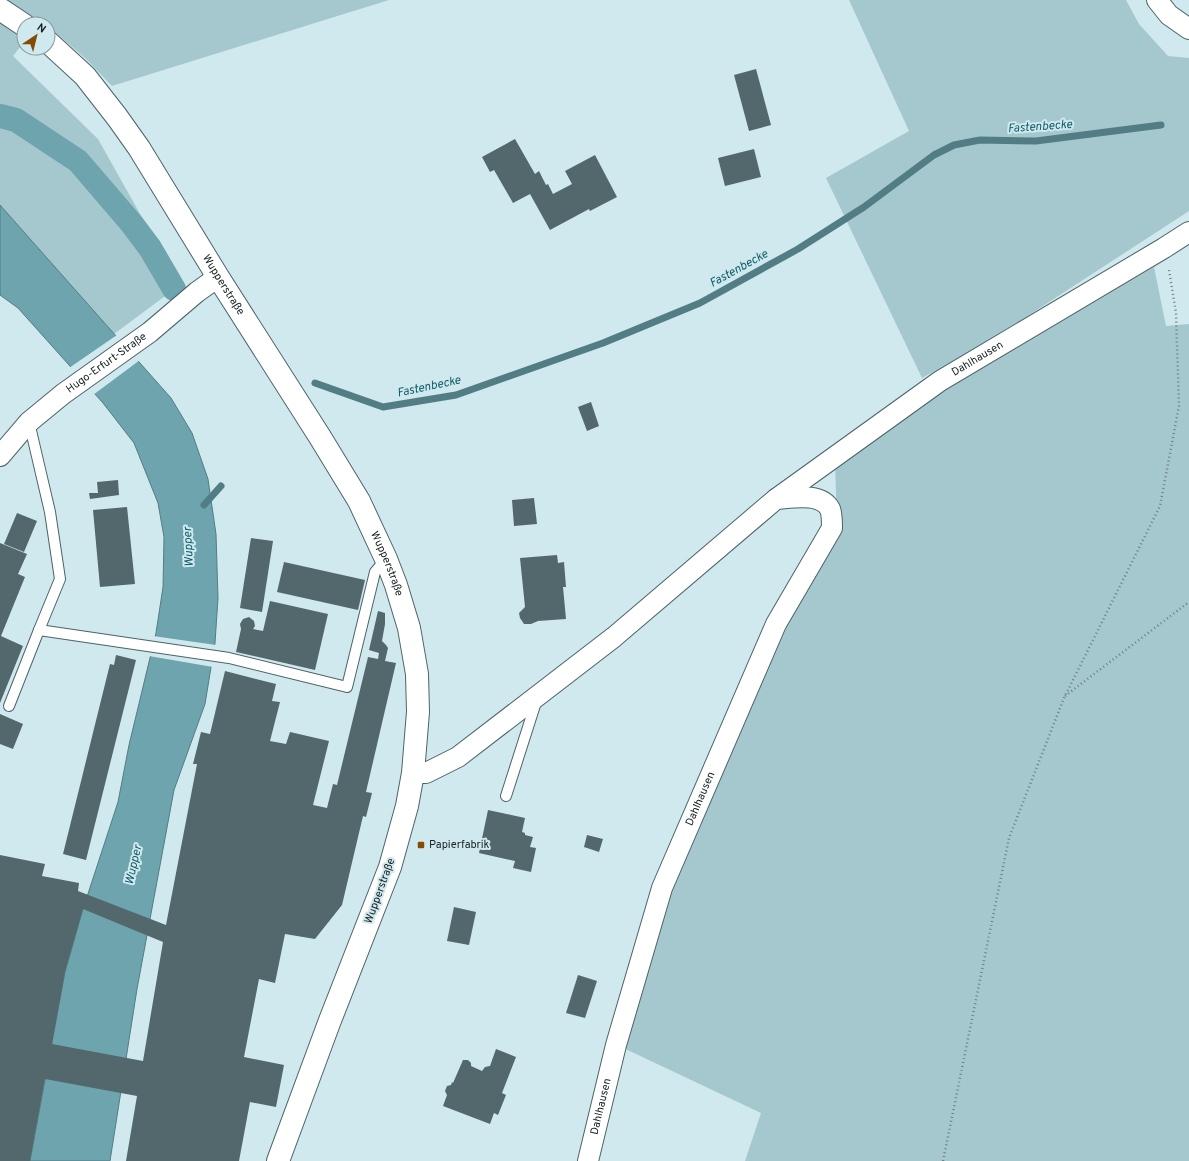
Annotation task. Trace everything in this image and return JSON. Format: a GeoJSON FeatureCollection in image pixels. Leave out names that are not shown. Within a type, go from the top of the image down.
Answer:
{"type":"FeatureCollection","features":[{"type":"Feature","properties":{"kind":"main road"},"geometry":{"type":"LineString","coordinates":[[0,9],[16,20]]}},
{"type":"Feature","properties":{"kind":"main road","name":"Wupperstraße"},"geometry":{"type":"LineString","coordinates":[[56,49],[86,76],[139,148],[359,501],[386,559],[396,585],[409,628],[417,674],[418,712],[413,773],[407,806],[390,867],[329,1023],[278,1161]]}},
{"type":"Feature","properties":{"kind":"street"},"geometry":{"type":"LineString","coordinates":[[1156,0],[1169,15],[1189,29]]}},
{"type":"Feature","properties":{"kind":"street","name":"Dahlhausen"},"geometry":{"type":"LineString","coordinates":[[413,773],[426,773],[458,757],[614,637],[776,499],[940,381],[1189,232]]}},
{"type":"Feature","properties":{"kind":"street","name":"Hugo-Erfurt-Straße"},"geometry":{"type":"LineString","coordinates":[[0,456],[29,422],[63,394],[150,332],[197,292],[218,277]]}},
{"type":"Feature","properties":{"kind":"street","name":"Dahlhausen"},"geometry":{"type":"LineString","coordinates":[[588,1161],[616,1045],[662,888],[776,624],[832,528],[831,510],[825,502],[813,498],[776,499]]}},
{"type":"Feature","properties":{"kind":"lane"},"geometry":{"type":"LineString","coordinates":[[9,706],[60,579],[50,512],[29,422]]}},
{"type":"Feature","properties":{"kind":"lane"},"geometry":{"type":"LineString","coordinates":[[39,630],[229,658],[347,687],[375,572],[386,559]]}},
{"type":"Feature","properties":{"kind":"lane"},"geometry":{"type":"LineString","coordinates":[[506,796],[538,696]]}},
{"type":"Feature","properties":{"kind":"path"},"geometry":{"type":"LineString","coordinates":[[943,1161],[1008,838],[1064,698],[1160,506],[1179,406],[1176,314],[1164,248]]}},
{"type":"Feature","properties":{"kind":"path"},"geometry":{"type":"LineString","coordinates":[[1064,698],[1189,602]]}},
{"type":"Feature","properties":{"kind":"shaded area"},"geometry":{"type":"Polygon","coordinates":[[[0,0],[389,0],[112,86],[86,59],[56,33],[56,16],[16,16],[16,52],[13,56],[98,139],[180,285],[114,334],[0,205],[0,0]]]}},
{"type":"Feature","properties":{"kind":"shaded area"},"geometry":{"type":"Polygon","coordinates":[[[849,0],[1126,0],[1139,24],[1168,56],[1189,58],[1189,211],[1000,334],[922,378],[826,178],[909,131],[849,0]]]}},
{"type":"Feature","properties":{"kind":"shaded area"},"geometry":{"type":"Polygon","coordinates":[[[1154,267],[1166,326],[1189,324],[1189,1161],[745,1161],[761,1113],[617,1045],[665,885],[778,626],[837,527],[835,460],[931,399],[1154,267]]]}},
{"type":"Feature","properties":{"kind":"water","name":"Wupper"},"geometry":{"type":"Polygon","coordinates":[[[0,205],[171,398],[192,433],[208,479],[216,534],[218,598],[215,643],[205,704],[174,790],[137,989],[110,1161],[30,1161],[65,972],[83,909],[118,802],[129,745],[156,633],[163,587],[164,537],[158,503],[134,443],[103,403],[18,308],[0,295],[0,205]]]}},
{"type":"Feature","properties":{"kind":"pier"},"geometry":{"type":"Polygon","coordinates":[[[117,335],[140,360],[93,395],[69,368],[117,335]]]}},
{"type":"Feature","properties":{"kind":"pier"},"geometry":{"type":"Polygon","coordinates":[[[153,636],[216,645],[213,667],[149,656],[153,636]]]}},
{"type":"Feature","properties":{"kind":"building"},"geometry":{"type":"Polygon","coordinates":[[[756,69],[771,125],[749,131],[734,75],[756,69]]]}},
{"type":"Feature","properties":{"kind":"building"},"geometry":{"type":"Polygon","coordinates":[[[515,139],[535,174],[539,171],[546,185],[548,184],[553,194],[572,184],[565,171],[595,155],[617,197],[590,211],[589,209],[550,230],[530,194],[513,203],[494,170],[490,172],[482,157],[515,139]]]}},
{"type":"Feature","properties":{"kind":"building"},"geometry":{"type":"Polygon","coordinates":[[[754,149],[761,177],[725,186],[718,158],[754,149]]]}},
{"type":"Feature","properties":{"kind":"building"},"geometry":{"type":"Polygon","coordinates":[[[591,402],[599,426],[587,431],[578,407],[591,402]]]}},
{"type":"Feature","properties":{"kind":"building"},"geometry":{"type":"Polygon","coordinates":[[[118,480],[119,495],[90,499],[89,493],[98,493],[97,482],[118,480]]]}},
{"type":"Feature","properties":{"kind":"building"},"geometry":{"type":"Polygon","coordinates":[[[534,498],[537,524],[514,526],[512,500],[534,498]]]}},
{"type":"Feature","properties":{"kind":"building"},"geometry":{"type":"Polygon","coordinates":[[[127,507],[135,584],[100,587],[93,510],[127,507]]]}},
{"type":"Feature","properties":{"kind":"building"},"geometry":{"type":"Polygon","coordinates":[[[17,513],[37,521],[24,552],[4,544],[17,513]]]}},
{"type":"Feature","properties":{"kind":"building"},"geometry":{"type":"Polygon","coordinates":[[[251,538],[273,541],[262,612],[240,608],[251,538]]]}},
{"type":"Feature","properties":{"kind":"building"},"geometry":{"type":"Polygon","coordinates":[[[0,543],[27,554],[18,574],[25,577],[1,636],[23,646],[0,703],[0,543]]]}},
{"type":"Feature","properties":{"kind":"building"},"geometry":{"type":"Polygon","coordinates":[[[557,555],[558,563],[564,562],[566,587],[563,587],[566,619],[538,621],[531,624],[524,624],[519,613],[525,607],[520,558],[557,555]]]}},
{"type":"Feature","properties":{"kind":"building"},"geometry":{"type":"Polygon","coordinates":[[[284,562],[365,580],[358,610],[277,592],[284,562]]]}},
{"type":"Feature","properties":{"kind":"building"},"geometry":{"type":"Polygon","coordinates":[[[270,601],[328,614],[315,670],[236,652],[241,629],[240,624],[243,619],[249,617],[254,621],[255,626],[253,629],[263,631],[270,601]]]}},
{"type":"Feature","properties":{"kind":"building"},"geometry":{"type":"Polygon","coordinates":[[[378,611],[385,613],[382,641],[388,648],[385,661],[396,663],[366,792],[372,793],[366,817],[363,816],[342,905],[315,939],[285,934],[275,983],[259,979],[244,1057],[284,1065],[276,1107],[250,1102],[239,1161],[126,1161],[137,1096],[45,1079],[30,1161],[0,1161],[0,855],[45,864],[42,876],[79,883],[78,891],[166,925],[197,764],[193,764],[201,732],[210,734],[225,671],[276,684],[272,701],[280,702],[270,741],[286,744],[290,732],[329,741],[313,805],[327,808],[333,784],[337,785],[368,657],[378,659],[379,653],[369,650],[378,611]],[[83,909],[65,972],[52,1044],[143,1061],[163,942],[83,909]]]}},
{"type":"Feature","properties":{"kind":"building"},"geometry":{"type":"Polygon","coordinates":[[[116,655],[136,660],[86,860],[63,854],[110,664],[114,665],[116,655]]]}},
{"type":"Feature","properties":{"kind":"building"},"geometry":{"type":"Polygon","coordinates":[[[0,714],[23,724],[13,749],[0,744],[0,714]]]}},
{"type":"Feature","properties":{"kind":"building"},"geometry":{"type":"Polygon","coordinates":[[[488,810],[525,818],[522,832],[525,833],[525,835],[533,837],[530,847],[536,848],[531,872],[513,868],[515,861],[479,853],[488,810]]]}},
{"type":"Feature","properties":{"kind":"building"},"geometry":{"type":"Polygon","coordinates":[[[587,835],[603,839],[599,852],[584,847],[587,835]]]}},
{"type":"Feature","properties":{"kind":"building"},"geometry":{"type":"Polygon","coordinates":[[[454,907],[476,912],[469,945],[447,941],[454,907]]]}},
{"type":"Feature","properties":{"kind":"building"},"geometry":{"type":"Polygon","coordinates":[[[578,975],[597,981],[585,1018],[566,1013],[578,975]]]}},
{"type":"Feature","properties":{"kind":"building"},"geometry":{"type":"Polygon","coordinates":[[[496,1049],[516,1057],[502,1093],[506,1095],[498,1115],[494,1113],[490,1124],[443,1106],[447,1095],[445,1091],[447,1086],[451,1085],[452,1082],[453,1083],[463,1060],[468,1060],[471,1063],[471,1066],[482,1071],[485,1067],[490,1066],[496,1049]]]}},
{"type":"Feature","properties":{"kind":"waterway"},"geometry":{"type":"LineString","coordinates":[[0,116],[16,120],[78,161],[132,224],[150,248],[174,289]]}},
{"type":"Feature","properties":{"kind":"waterway","name":"Fastenbecke"},"geometry":{"type":"LineString","coordinates":[[315,383],[383,407],[456,395],[603,343],[700,303],[798,249],[864,207],[934,155],[954,145],[980,140],[1036,141],[1161,125]]}},
{"type":"Feature","properties":{"kind":"waterway","name":"Fastenbecke"},"geometry":{"type":"LineString","coordinates":[[204,505],[221,486]]}},
{"type":"Feature","properties":{"kind":"place","name":"Papierfabrik"},"geometry":{"type":"Point","coordinates":[421,845]}}]}
